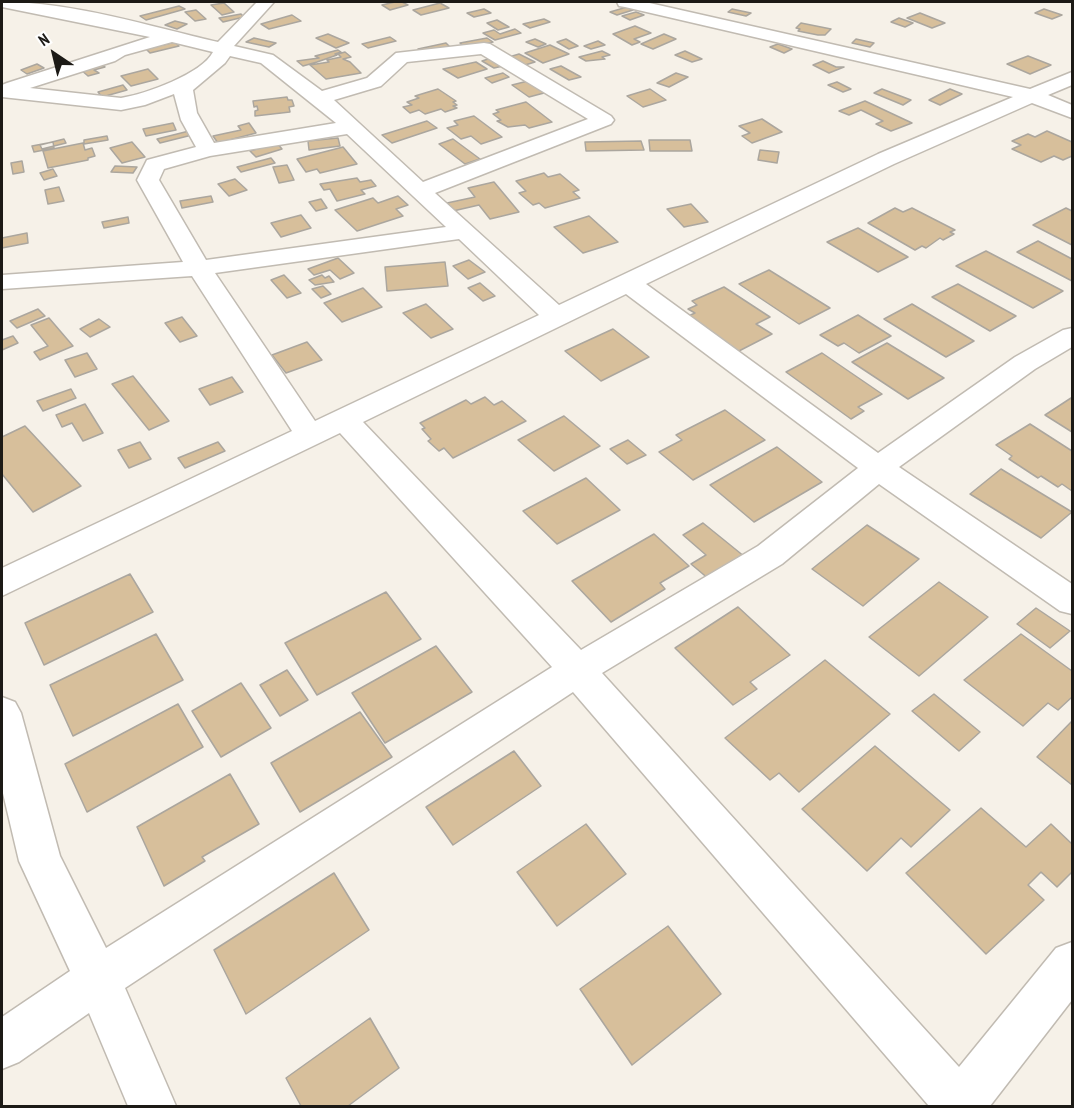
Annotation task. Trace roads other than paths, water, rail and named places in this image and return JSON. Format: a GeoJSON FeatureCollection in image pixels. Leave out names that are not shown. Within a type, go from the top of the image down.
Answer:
{"type":"FeatureCollection","features":[{"type":"Feature","properties":{"kind":"street"},"geometry":{"type":"LineString","coordinates":[[2,2],[94,19],[267,58],[320,98],[422,190],[556,317]]}},
{"type":"Feature","properties":{"kind":"street"},"geometry":{"type":"LineString","coordinates":[[208,150],[196,131],[182,100],[183,88],[219,59],[228,39],[266,2]]}},
{"type":"Feature","properties":{"kind":"street"},"geometry":{"type":"LineString","coordinates":[[625,2],[1033,96],[1072,112]]}},
{"type":"Feature","properties":{"kind":"street"},"geometry":{"type":"LineString","coordinates":[[3,91],[109,57],[119,51],[170,37]]}},
{"type":"Feature","properties":{"kind":"street"},"geometry":{"type":"LineString","coordinates":[[320,98],[375,82],[402,57],[484,48],[604,120],[422,190]]}},
{"type":"Feature","properties":{"kind":"street"},"geometry":{"type":"LineString","coordinates":[[2,583],[886,159],[1072,78]]}},
{"type":"Feature","properties":{"kind":"street"},"geometry":{"type":"LineString","coordinates":[[3,91],[122,104],[138,101],[193,79]]}},
{"type":"Feature","properties":{"kind":"street"},"geometry":{"type":"LineString","coordinates":[[310,436],[199,268],[147,180],[155,165],[208,150],[352,127]]}},
{"type":"Feature","properties":{"kind":"street"},"geometry":{"type":"LineString","coordinates":[[2,282],[199,268],[464,231]]}},
{"type":"Feature","properties":{"kind":"street"},"geometry":{"type":"LineString","coordinates":[[628,283],[878,468],[1072,601]]}},
{"type":"Feature","properties":{"kind":"street"},"geometry":{"type":"LineString","coordinates":[[2,1045],[98,980],[578,670],[770,555],[878,468],[1025,363],[1072,336]]}},
{"type":"Feature","properties":{"kind":"street"},"geometry":{"type":"LineString","coordinates":[[344,420],[578,670],[960,1106],[1072,964]]}},
{"type":"Feature","properties":{"kind":"street"},"geometry":{"type":"LineString","coordinates":[[2,713],[40,861],[98,980],[152,1107]]}}]}
